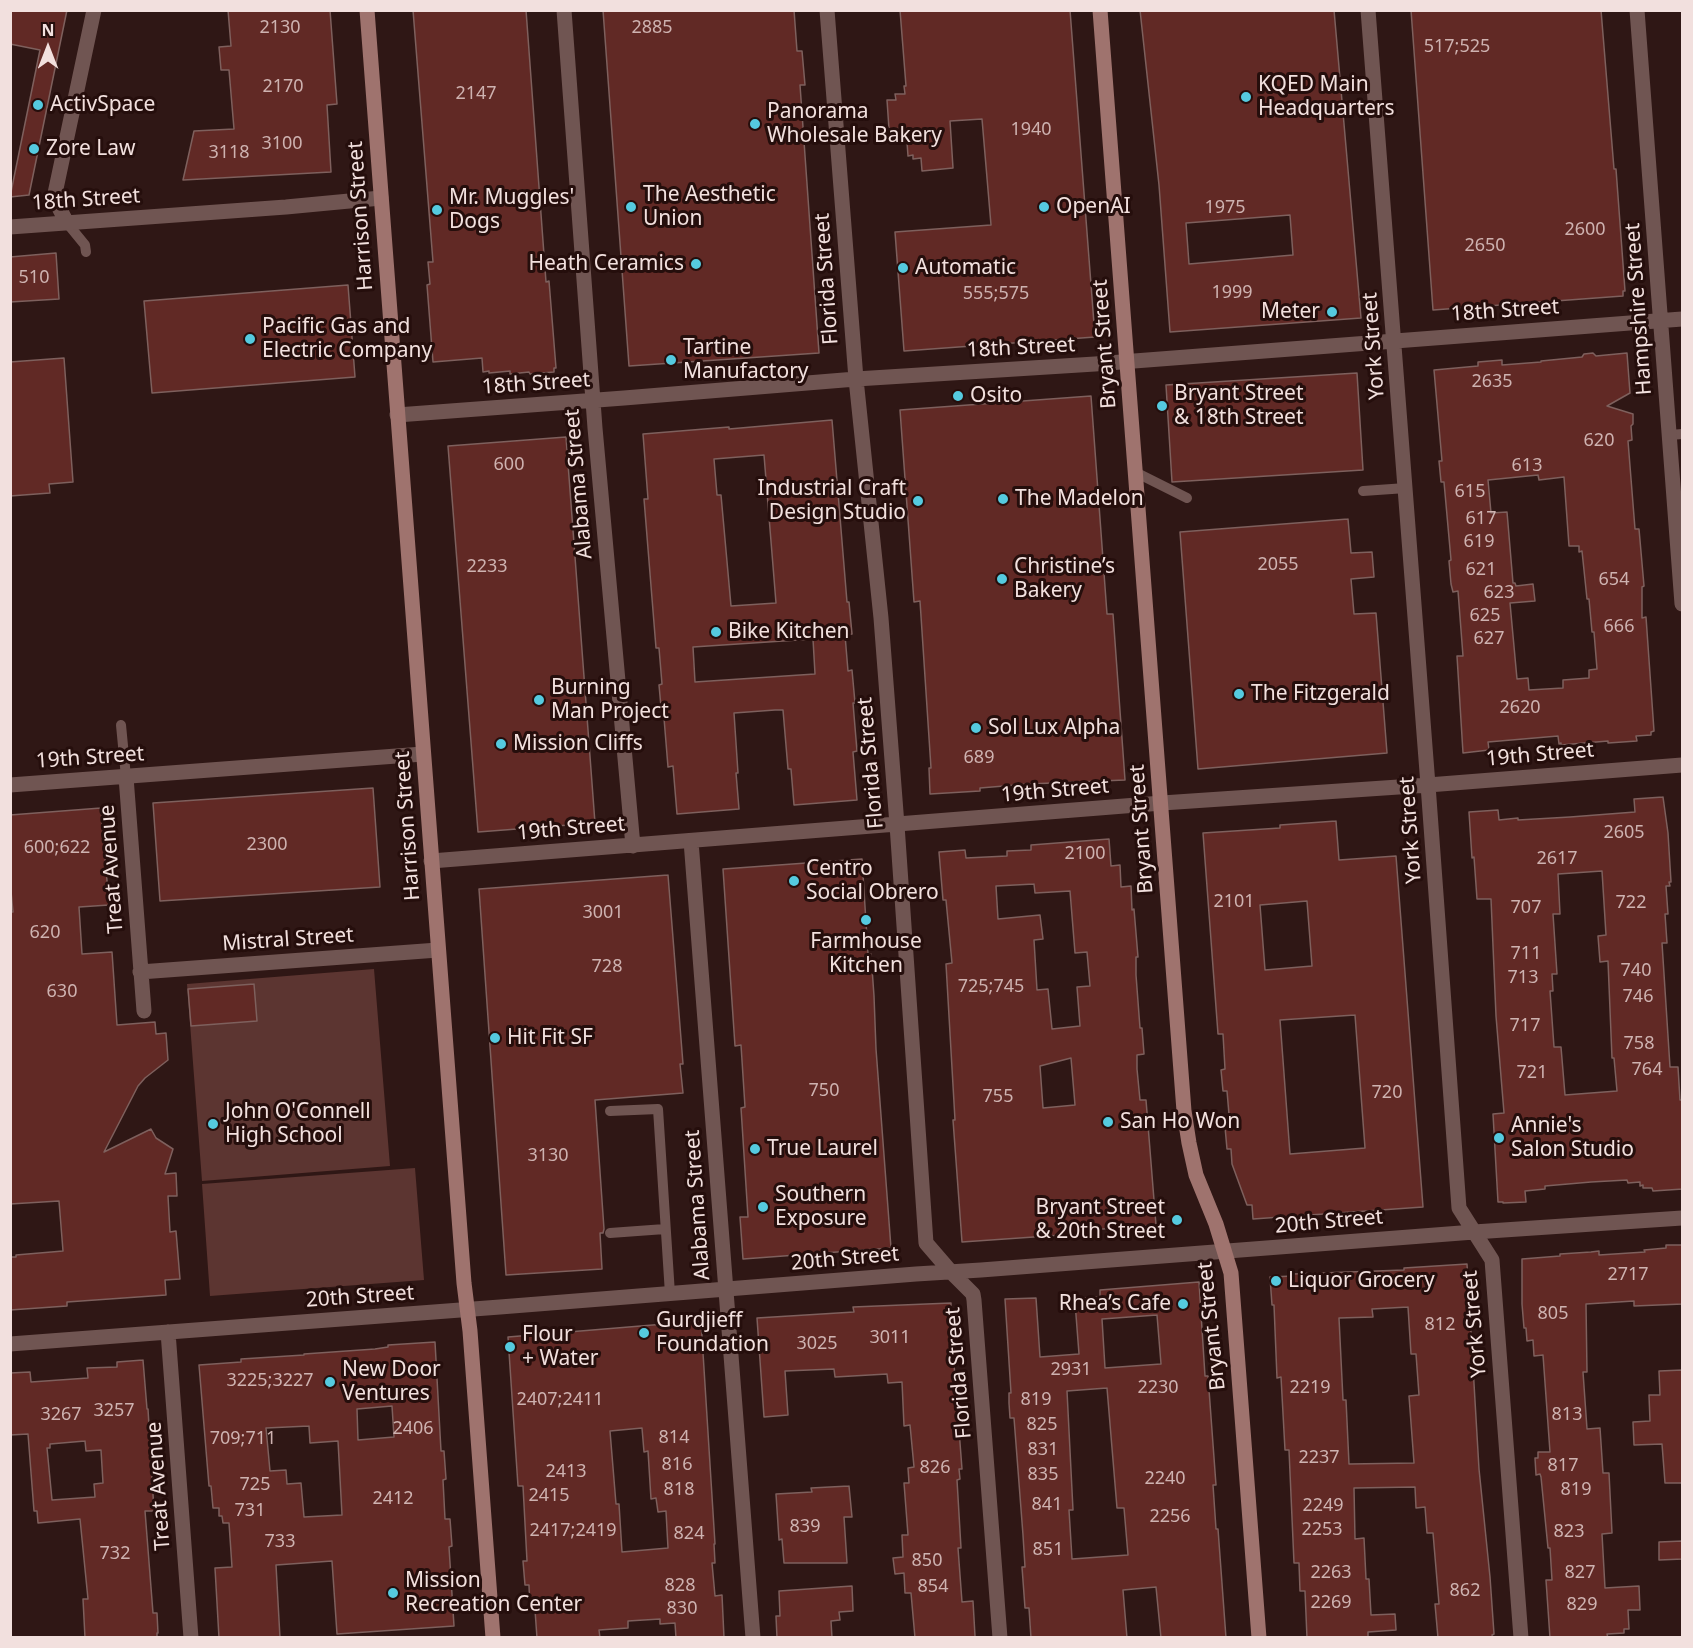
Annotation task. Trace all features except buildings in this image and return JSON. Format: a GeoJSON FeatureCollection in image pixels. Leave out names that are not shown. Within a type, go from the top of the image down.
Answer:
{"type":"FeatureCollection","features":[{"type":"Feature","properties":{"kind":"street"},"geometry":{"type":"LineString","coordinates":[[68,223],[54,198],[93,10]]}},
{"type":"Feature","properties":{"kind":"street","name":"Harrison Street"},"geometry":{"type":"LineString","coordinates":[[367,10],[431,861],[493,1638]]}},
{"type":"Feature","properties":{"kind":"street","name":"Alabama Street"},"geometry":{"type":"LineString","coordinates":[[564,10],[593,400],[633,846]]}},
{"type":"Feature","properties":{"kind":"street","name":"Florida Street"},"geometry":{"type":"LineString","coordinates":[[827,10],[856,379],[880,618],[897,825],[926,1243],[973,1294],[975,1300],[1000,1638]]}},
{"type":"Feature","properties":{"kind":"street","name":"Bryant Street"},"geometry":{"type":"LineString","coordinates":[[1100,10],[1184,1111],[1196,1175],[1216,1224],[1231,1273],[1259,1638]]}},
{"type":"Feature","properties":{"kind":"street","name":"York Street"},"geometry":{"type":"LineString","coordinates":[[1368,10],[1395,341],[1459,1208],[1492,1260],[1521,1638]]}},
{"type":"Feature","properties":{"kind":"street","name":"Hampshire Street"},"geometry":{"type":"LineString","coordinates":[[1637,10],[1661,320],[1676,434],[1683,604]]}},
{"type":"Feature","properties":{"kind":"street","name":"18th Street"},"geometry":{"type":"LineString","coordinates":[[10,227],[381,198]]}},
{"type":"Feature","properties":{"kind":"street","name":"18th Street"},"geometry":{"type":"LineString","coordinates":[[397,415],[1683,319]]}},
{"type":"Feature","properties":{"kind":"street","name":"19th Street"},"geometry":{"type":"LineString","coordinates":[[10,785],[423,754]]}},
{"type":"Feature","properties":{"kind":"street","name":"19th Street"},"geometry":{"type":"LineString","coordinates":[[431,861],[1162,803],[1683,765]]}},
{"type":"Feature","properties":{"kind":"street","name":"Treat Avenue"},"geometry":{"type":"LineString","coordinates":[[126,777],[144,1011]]}},
{"type":"Feature","properties":{"kind":"street","name":"Alabama Street"},"geometry":{"type":"LineString","coordinates":[[692,841],[753,1638]]}},
{"type":"Feature","properties":{"kind":"street","name":"Mistral Street"},"geometry":{"type":"LineString","coordinates":[[141,972],[438,950]]}},
{"type":"Feature","properties":{"kind":"street","name":"20th Street"},"geometry":{"type":"LineString","coordinates":[[10,1344],[1683,1218]]}},
{"type":"Feature","properties":{"kind":"street","name":"Treat Avenue"},"geometry":{"type":"LineString","coordinates":[[168,1332],[191,1638]]}},
{"type":"Feature","properties":{"kind":"lane"},"geometry":{"type":"LineString","coordinates":[[68,223],[85,245],[86,252]]}},
{"type":"Feature","properties":{"kind":"lane"},"geometry":{"type":"LineString","coordinates":[[1136,472],[1187,498]]}},
{"type":"Feature","properties":{"kind":"lane"},"geometry":{"type":"LineString","coordinates":[[1363,491],[1406,488]]}},
{"type":"Feature","properties":{"kind":"lane","name":"Treat Avenue"},"geometry":{"type":"LineString","coordinates":[[121,725],[126,777]]}},
{"type":"Feature","properties":{"kind":"lane"},"geometry":{"type":"LineString","coordinates":[[610,1112],[658,1109],[670,1294]]}},
{"type":"Feature","properties":{"kind":"lane"},"geometry":{"type":"LineString","coordinates":[[610,1233],[665,1229]]}},
{"type":"Feature","properties":{"kind":"shaded area"},"geometry":{"type":"Polygon","coordinates":[[[374,969],[390,1166],[202,1181],[187,984],[374,969]]]}},
{"type":"Feature","properties":{"kind":"shaded area"},"geometry":{"type":"Polygon","coordinates":[[[415,1168],[424,1280],[210,1296],[202,1184],[415,1168]]]}},
{"type":"Feature","properties":{"kind":"place","name":"KQED Main Headquarters"},"geometry":{"type":"Point","coordinates":[1246,97]}},
{"type":"Feature","properties":{"kind":"place","name":"ActivSpace"},"geometry":{"type":"Point","coordinates":[38,105]}},
{"type":"Feature","properties":{"kind":"place","name":"Panorama Wholesale Bakery"},"geometry":{"type":"Point","coordinates":[755,124]}},
{"type":"Feature","properties":{"kind":"place","name":"Zore Law"},"geometry":{"type":"Point","coordinates":[34,149]}},
{"type":"Feature","properties":{"kind":"place","name":"The Aesthetic Union"},"geometry":{"type":"Point","coordinates":[631,207]}},
{"type":"Feature","properties":{"kind":"place","name":"OpenAI"},"geometry":{"type":"Point","coordinates":[1044,207]}},
{"type":"Feature","properties":{"kind":"place","name":"Mr. Muggles' Dogs"},"geometry":{"type":"Point","coordinates":[437,210]}},
{"type":"Feature","properties":{"kind":"place","name":"Heath Ceramics"},"geometry":{"type":"Point","coordinates":[696,264]}},
{"type":"Feature","properties":{"kind":"place","name":"Automatic"},"geometry":{"type":"Point","coordinates":[903,268]}},
{"type":"Feature","properties":{"kind":"place","name":"Meter"},"geometry":{"type":"Point","coordinates":[1332,312]}},
{"type":"Feature","properties":{"kind":"place","name":"Pacific Gas and Electric Company"},"geometry":{"type":"Point","coordinates":[250,339]}},
{"type":"Feature","properties":{"kind":"place","name":"Tartine Manufactory"},"geometry":{"type":"Point","coordinates":[671,360]}},
{"type":"Feature","properties":{"kind":"place","name":"Osito"},"geometry":{"type":"Point","coordinates":[958,396]}},
{"type":"Feature","properties":{"kind":"place","name":"Bryant Street & 18th Street"},"geometry":{"type":"Point","coordinates":[1162,406]}},
{"type":"Feature","properties":{"kind":"place","name":"The Madelon"},"geometry":{"type":"Point","coordinates":[1003,499]}},
{"type":"Feature","properties":{"kind":"place","name":"Industrial Craft Design Studio"},"geometry":{"type":"Point","coordinates":[918,501]}},
{"type":"Feature","properties":{"kind":"place","name":"Christine’s Bakery"},"geometry":{"type":"Point","coordinates":[1002,579]}},
{"type":"Feature","properties":{"kind":"place","name":"Bike Kitchen"},"geometry":{"type":"Point","coordinates":[716,632]}},
{"type":"Feature","properties":{"kind":"place","name":"The Fitzgerald"},"geometry":{"type":"Point","coordinates":[1239,694]}},
{"type":"Feature","properties":{"kind":"place","name":"Burning Man Project"},"geometry":{"type":"Point","coordinates":[539,700]}},
{"type":"Feature","properties":{"kind":"place","name":"Sol Lux Alpha"},"geometry":{"type":"Point","coordinates":[976,728]}},
{"type":"Feature","properties":{"kind":"place","name":"Mission Cliffs"},"geometry":{"type":"Point","coordinates":[501,744]}},
{"type":"Feature","properties":{"kind":"place","name":"Centro Social Obrero"},"geometry":{"type":"Point","coordinates":[794,881]}},
{"type":"Feature","properties":{"kind":"place","name":"Farmhouse Kitchen"},"geometry":{"type":"Point","coordinates":[866,920]}},
{"type":"Feature","properties":{"kind":"place","name":"Hit Fit SF"},"geometry":{"type":"Point","coordinates":[495,1038]}},
{"type":"Feature","properties":{"kind":"place","name":"San Ho Won"},"geometry":{"type":"Point","coordinates":[1108,1122]}},
{"type":"Feature","properties":{"kind":"place","name":"John O'Connell High School"},"geometry":{"type":"Point","coordinates":[213,1124]}},
{"type":"Feature","properties":{"kind":"place","name":"Annie's Salon Studio"},"geometry":{"type":"Point","coordinates":[1499,1138]}},
{"type":"Feature","properties":{"kind":"place","name":"True Laurel"},"geometry":{"type":"Point","coordinates":[755,1149]}},
{"type":"Feature","properties":{"kind":"place","name":"Southern Exposure"},"geometry":{"type":"Point","coordinates":[763,1207]}},
{"type":"Feature","properties":{"kind":"place","name":"Bryant Street & 20th Street"},"geometry":{"type":"Point","coordinates":[1177,1220]}},
{"type":"Feature","properties":{"kind":"place","name":"Liquor Grocery"},"geometry":{"type":"Point","coordinates":[1276,1281]}},
{"type":"Feature","properties":{"kind":"place","name":"Rhea’s Cafe"},"geometry":{"type":"Point","coordinates":[1183,1304]}},
{"type":"Feature","properties":{"kind":"place","name":"Gurdjieff Foundation"},"geometry":{"type":"Point","coordinates":[644,1333]}},
{"type":"Feature","properties":{"kind":"place","name":"Flour + Water"},"geometry":{"type":"Point","coordinates":[510,1347]}},
{"type":"Feature","properties":{"kind":"place","name":"New Door Ventures"},"geometry":{"type":"Point","coordinates":[330,1382]}},
{"type":"Feature","properties":{"kind":"place","name":"Mission Recreation Center"},"geometry":{"type":"Point","coordinates":[393,1593]}}]}
